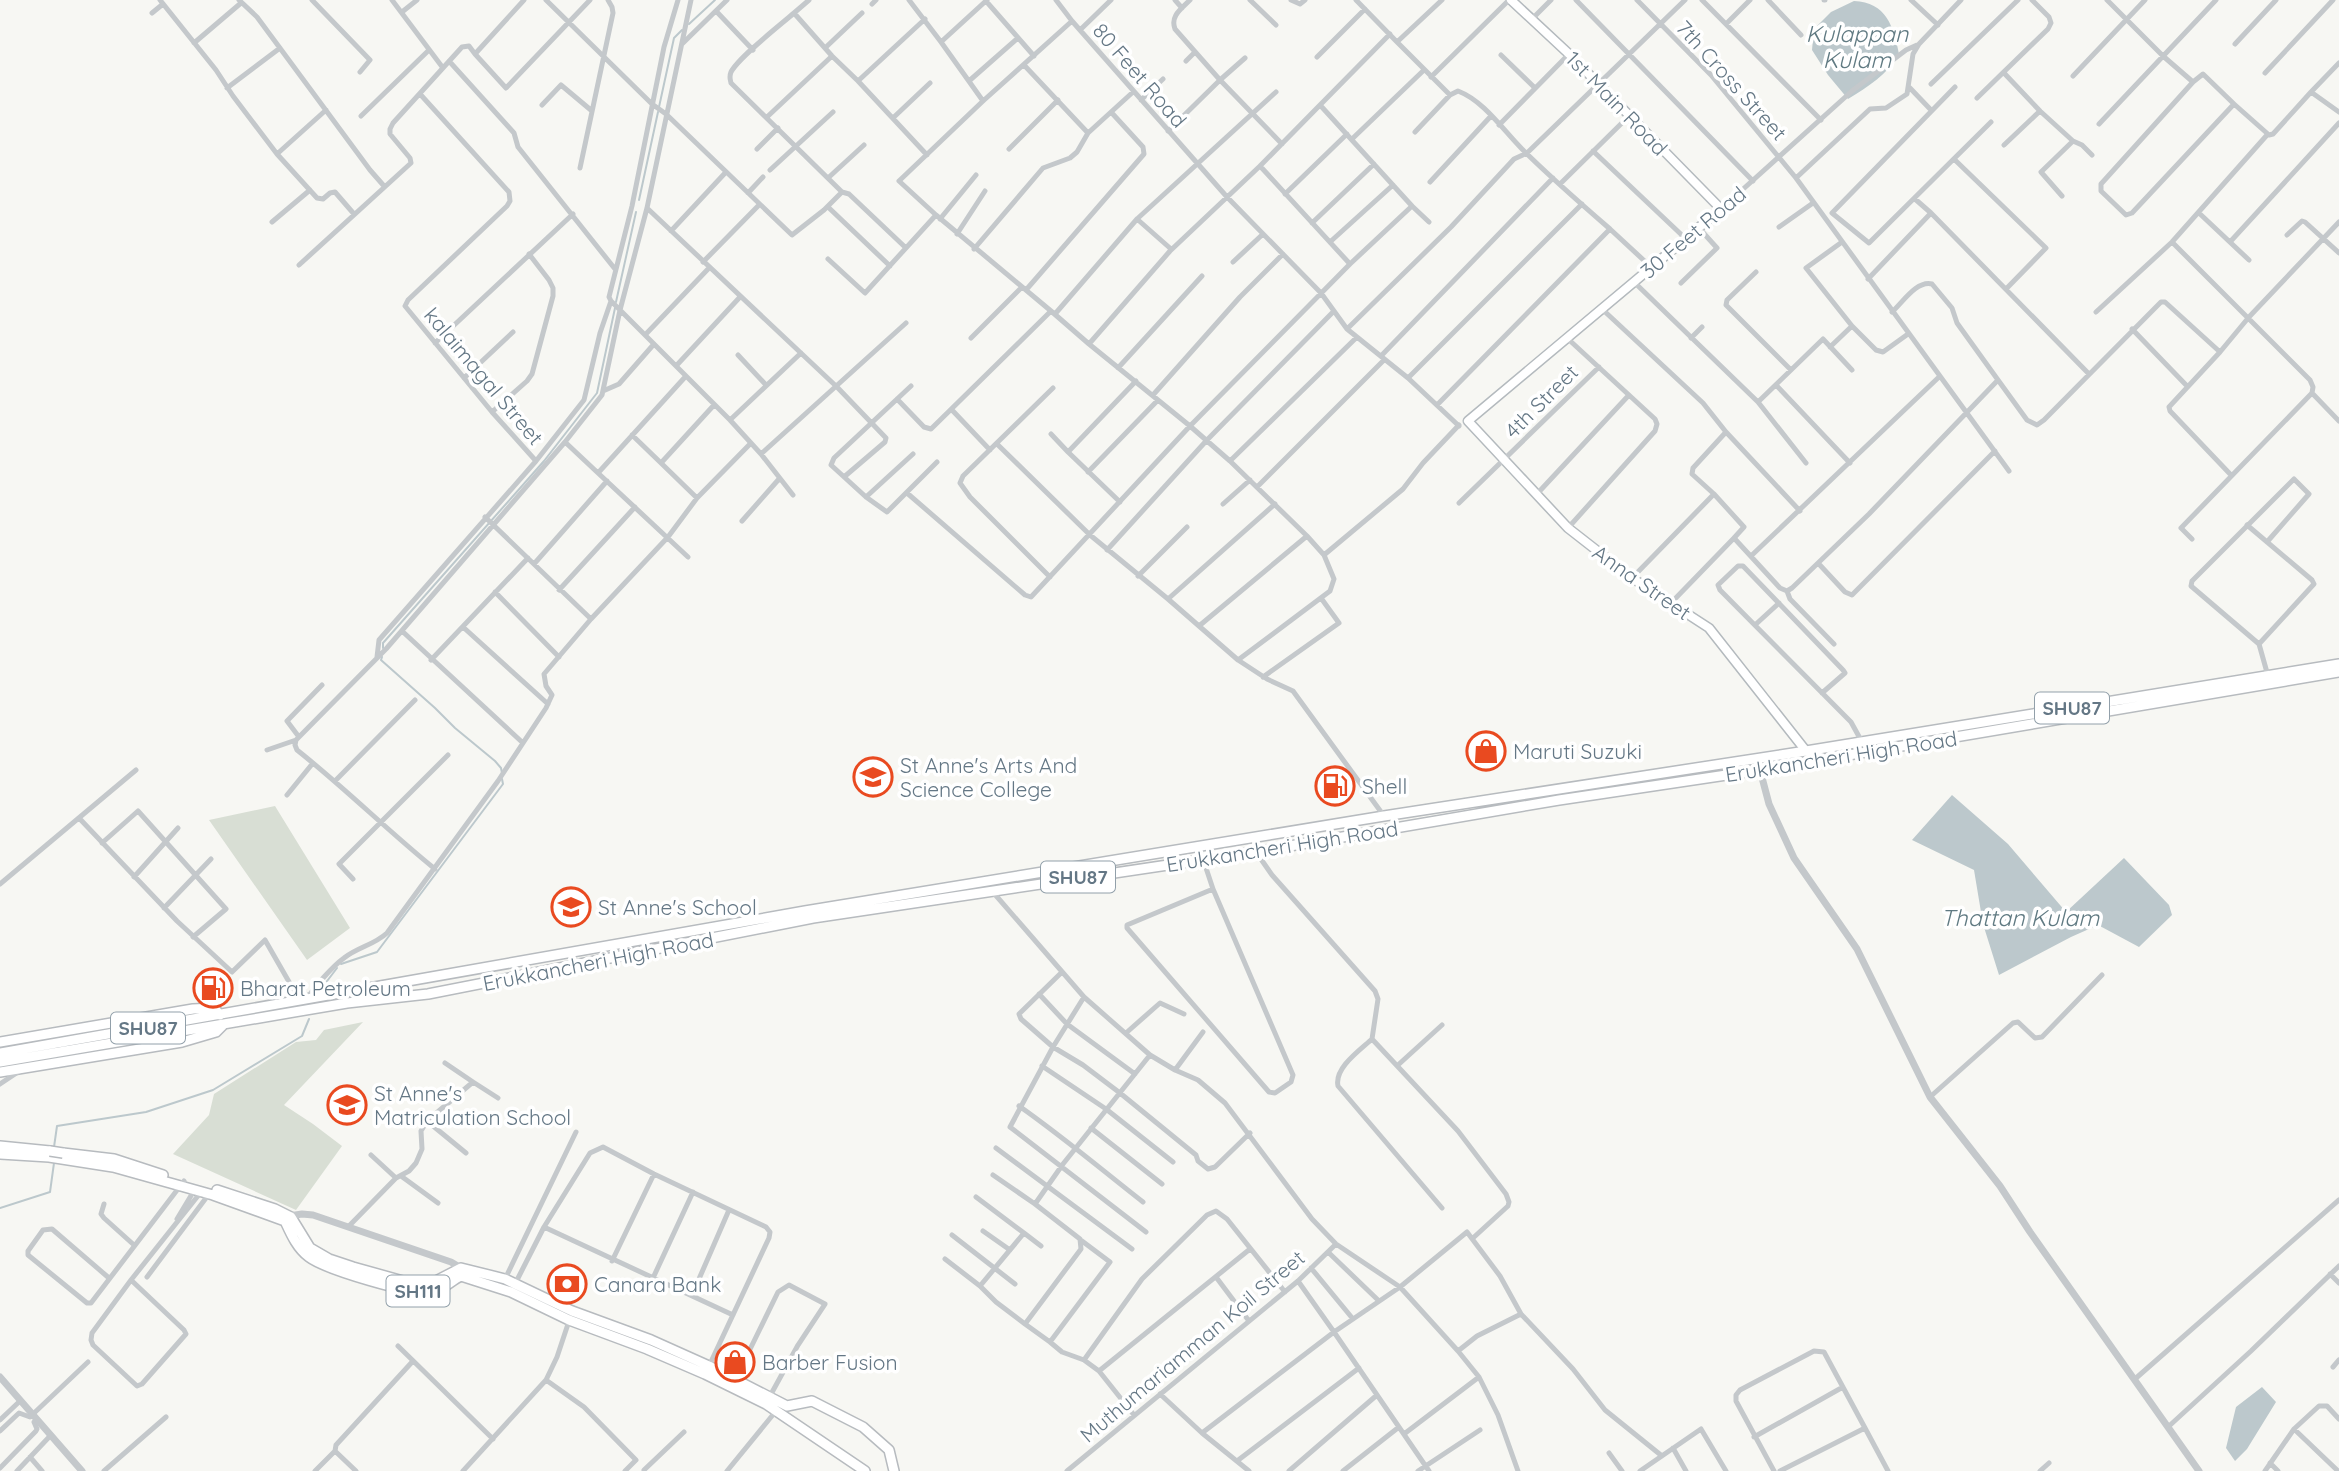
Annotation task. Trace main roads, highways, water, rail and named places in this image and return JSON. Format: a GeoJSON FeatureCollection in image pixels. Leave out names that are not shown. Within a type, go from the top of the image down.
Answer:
{"type":"FeatureCollection","features":[{"type":"Feature","properties":{"kind":"main road","name":"1st Main Road"},"geometry":{"type":"LineString","coordinates":[[1510,0],[1569,54],[1721,209]]}},
{"type":"Feature","properties":{"kind":"main road","name":"30 Feet Road"},"geometry":{"type":"LineString","coordinates":[[1468,421],[1721,209]]}},
{"type":"Feature","properties":{"kind":"main road","name":"Anna Street"},"geometry":{"type":"LineString","coordinates":[[1468,421],[1568,528],[1632,578],[1709,628],[1806,751]]}},
{"type":"Feature","properties":{"kind":"main road","name":"SHU87"},"geometry":{"type":"LineString","coordinates":[[306,1002],[345,998],[1384,816],[1806,751],[2339,664]]}},
{"type":"Feature","properties":{"kind":"main road","name":"Erukkancheri High Road"},"geometry":{"type":"LineString","coordinates":[[223,1019],[306,1002],[428,995],[904,899],[991,890],[1255,852],[2339,672]]}},
{"type":"Feature","properties":{"kind":"main road"},"geometry":{"type":"LineString","coordinates":[[1167,853],[1167,864]]}},
{"type":"Feature","properties":{"kind":"main road"},"geometry":{"type":"LineString","coordinates":[[0,1042],[193,1009],[214,1008],[223,1019],[216,1032],[182,1042],[0,1072]]}},
{"type":"Feature","properties":{"kind":"main road","name":"SHU87"},"geometry":{"type":"LineString","coordinates":[[0,1053],[88,1042],[223,1019]]}},
{"type":"Feature","properties":{"kind":"main road","name":"SHU87"},"geometry":{"type":"LineString","coordinates":[[0,1062],[88,1042]]}},
{"type":"Feature","properties":{"kind":"main road"},"geometry":{"type":"LineString","coordinates":[[0,1146],[63,1156],[114,1159],[183,1183],[250,1200],[286,1218]]}},
{"type":"Feature","properties":{"kind":"main road"},"geometry":{"type":"LineString","coordinates":[[0,1154],[49,1154]]}},
{"type":"Feature","properties":{"kind":"main road"},"geometry":{"type":"LineString","coordinates":[[183,1183],[202,1192],[286,1218]]}},
{"type":"Feature","properties":{"kind":"main road","name":"SH111"},"geometry":{"type":"LineString","coordinates":[[286,1218],[295,1221],[310,1248],[329,1259],[392,1278],[430,1284],[461,1268],[505,1279],[513,1288]]}},
{"type":"Feature","properties":{"kind":"main road","name":"SH111"},"geometry":{"type":"LineString","coordinates":[[286,1218],[306,1255],[318,1264],[401,1288],[431,1293],[461,1276],[513,1288],[705,1374],[776,1411],[865,1471]]}},
{"type":"Feature","properties":{"kind":"main road","name":"SH111"},"geometry":{"type":"LineString","coordinates":[[571,1316],[651,1340],[736,1378],[787,1406],[812,1401],[863,1427],[889,1450],[894,1471]]}},
{"type":"Feature","properties":{"kind":"water","name":"Kulappan Kulam"},"geometry":{"type":"Polygon","coordinates":[[[1854,1],[1874,6],[1887,18],[1899,54],[1883,74],[1848,99],[1812,50],[1814,29],[1831,12],[1854,1]]]}},
{"type":"Feature","properties":{"kind":"water","name":"Thattan Kulam"},"geometry":{"type":"Polygon","coordinates":[[[1952,795],[2008,844],[2066,912],[2124,858],[2169,905],[2172,915],[2139,947],[2098,925],[1999,975],[1983,924],[1974,870],[1912,840],[1952,795]]]}},
{"type":"Feature","properties":{"kind":"water"},"geometry":{"type":"Polygon","coordinates":[[[2262,1387],[2276,1402],[2247,1449],[2235,1461],[2226,1448],[2236,1407],[2262,1387]]]}},
{"type":"Feature","properties":{"kind":"waterway"},"geometry":{"type":"LineString","coordinates":[[689,24],[715,0]]}},
{"type":"Feature","properties":{"kind":"waterway"},"geometry":{"type":"LineString","coordinates":[[659,107],[674,38],[682,30]]}},
{"type":"Feature","properties":{"kind":"waterway"},"geometry":{"type":"LineString","coordinates":[[639,200],[658,112]]}},
{"type":"Feature","properties":{"kind":"waterway"},"geometry":{"type":"LineString","coordinates":[[616,302],[636,212]]}},
{"type":"Feature","properties":{"kind":"waterway"},"geometry":{"type":"LineString","coordinates":[[383,648],[383,643],[544,461],[597,393],[615,308]]}},
{"type":"Feature","properties":{"kind":"waterway"},"geometry":{"type":"LineString","coordinates":[[382,657],[381,660],[495,761],[502,773]]}},
{"type":"Feature","properties":{"kind":"waterway"},"geometry":{"type":"LineString","coordinates":[[341,964],[377,952],[503,784],[502,779]]}},
{"type":"Feature","properties":{"kind":"waterway"},"geometry":{"type":"LineString","coordinates":[[321,989],[337,968]]}},
{"type":"Feature","properties":{"kind":"waterway"},"geometry":{"type":"LineString","coordinates":[[54,1147],[57,1126],[146,1112],[213,1090],[302,1036],[309,1019]]}},
{"type":"Feature","properties":{"kind":"waterway"},"geometry":{"type":"LineString","coordinates":[[0,1208],[50,1192],[54,1163]]}},
{"type":"Feature","properties":{"kind":"place","name":"Maruti Suzuki"},"geometry":{"type":"Point","coordinates":[1486,751]}},
{"type":"Feature","properties":{"kind":"place","name":"St Anne's Arts And Science College"},"geometry":{"type":"Point","coordinates":[873,777]}},
{"type":"Feature","properties":{"kind":"place","name":"Shell"},"geometry":{"type":"Point","coordinates":[1335,786]}},
{"type":"Feature","properties":{"kind":"place","name":"St Anne's School"},"geometry":{"type":"Point","coordinates":[571,907]}},
{"type":"Feature","properties":{"kind":"place","name":"Bharat Petroleum"},"geometry":{"type":"Point","coordinates":[213,988]}},
{"type":"Feature","properties":{"kind":"place","name":"St Anne's Matriculation School"},"geometry":{"type":"Point","coordinates":[347,1105]}},
{"type":"Feature","properties":{"kind":"place","name":"Canara Bank"},"geometry":{"type":"Point","coordinates":[567,1284]}},
{"type":"Feature","properties":{"kind":"place","name":"Barber Fusion"},"geometry":{"type":"Point","coordinates":[735,1362]}}]}
